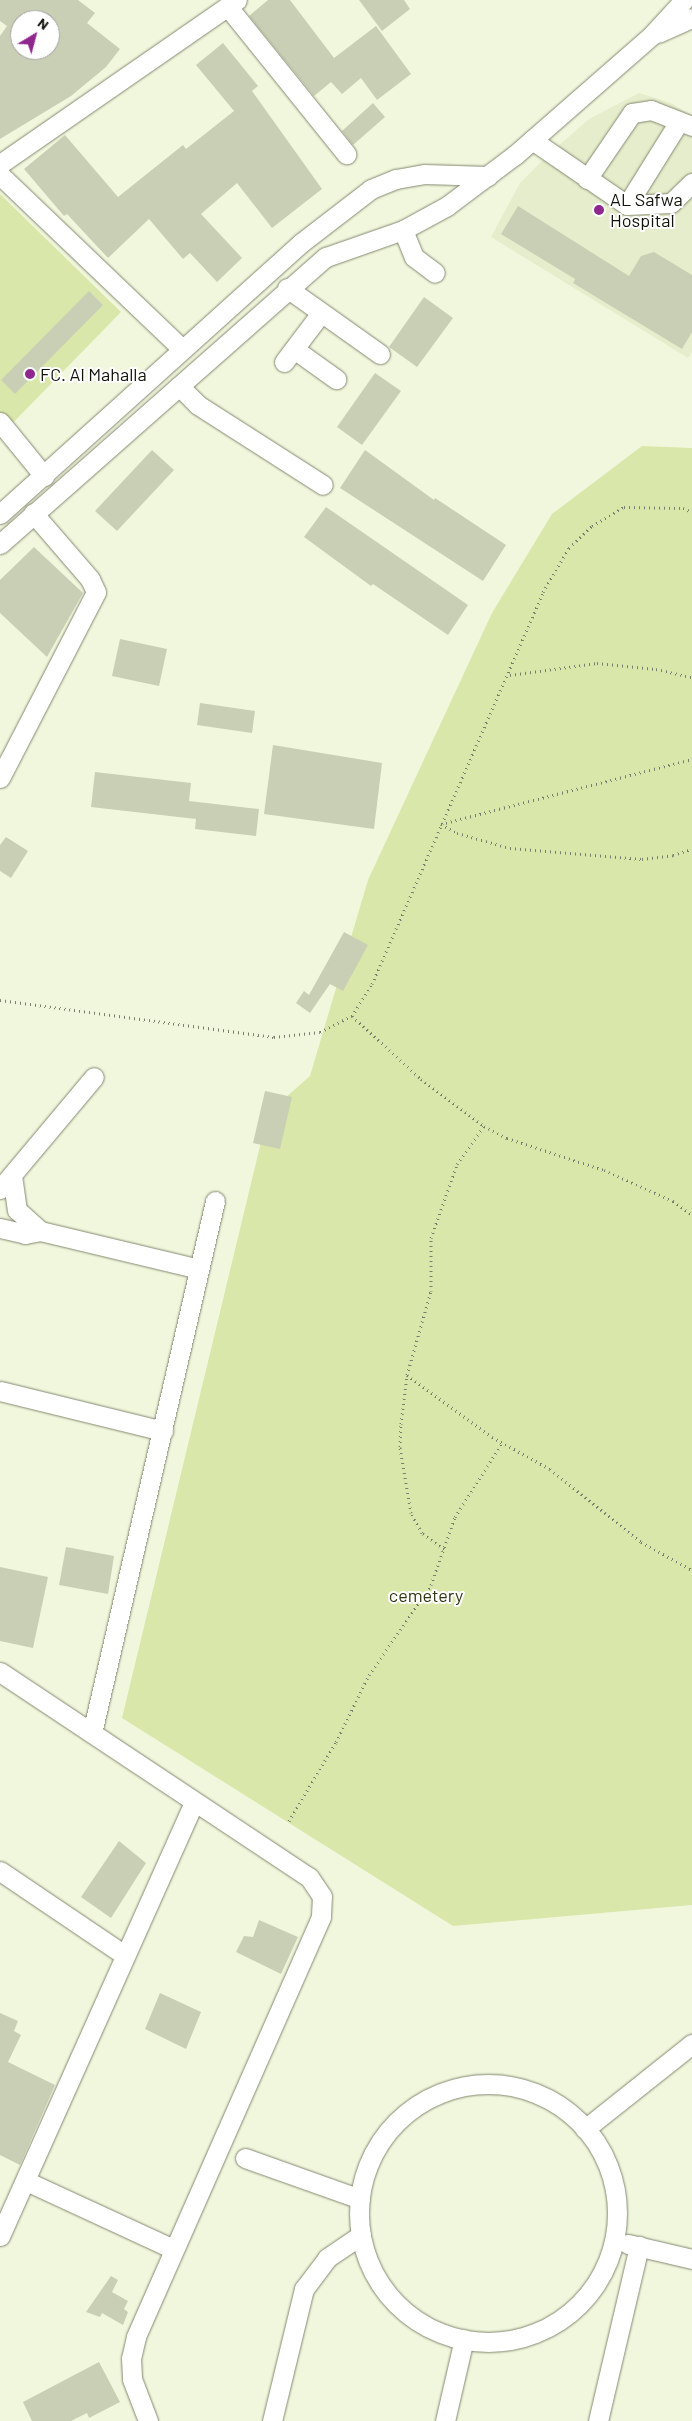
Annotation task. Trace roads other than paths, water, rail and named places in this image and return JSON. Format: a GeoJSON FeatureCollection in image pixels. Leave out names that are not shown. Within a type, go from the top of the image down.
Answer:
{"type":"FeatureCollection","features":[{"type":"Feature","properties":{"kind":"street"},"geometry":{"type":"LineString","coordinates":[[0,544],[287,288],[326,257],[403,230],[433,216],[488,176],[532,140],[652,35],[684,0]]}},
{"type":"Feature","properties":{"kind":"street"},"geometry":{"type":"LineString","coordinates":[[0,164],[232,4],[346,154]]}},
{"type":"Feature","properties":{"kind":"street"},"geometry":{"type":"LineString","coordinates":[[652,35],[692,18]]}},
{"type":"Feature","properties":{"kind":"street"},"geometry":{"type":"LineString","coordinates":[[587,179],[632,113],[651,110],[685,125],[627,205]]}},
{"type":"Feature","properties":{"kind":"street"},"geometry":{"type":"LineString","coordinates":[[532,140],[627,205],[672,203],[692,183]]}},
{"type":"Feature","properties":{"kind":"street"},"geometry":{"type":"LineString","coordinates":[[0,514],[302,243],[371,188],[396,179],[424,174],[488,176]]}},
{"type":"Feature","properties":{"kind":"street"},"geometry":{"type":"LineString","coordinates":[[0,176],[182,349]]}},
{"type":"Feature","properties":{"kind":"street"},"geometry":{"type":"LineString","coordinates":[[403,230],[414,257],[435,274]]}},
{"type":"Feature","properties":{"kind":"street"},"geometry":{"type":"LineString","coordinates":[[302,243],[326,257]]}},
{"type":"Feature","properties":{"kind":"street"},"geometry":{"type":"LineString","coordinates":[[287,288],[380,354]]}},
{"type":"Feature","properties":{"kind":"street"},"geometry":{"type":"LineString","coordinates":[[321,312],[289,355],[336,379]]}},
{"type":"Feature","properties":{"kind":"street"},"geometry":{"type":"LineString","coordinates":[[179,386],[198,406],[323,485]]}},
{"type":"Feature","properties":{"kind":"street"},"geometry":{"type":"LineString","coordinates":[[0,422],[44,476]]}},
{"type":"Feature","properties":{"kind":"street"},"geometry":{"type":"LineString","coordinates":[[0,778],[96,592],[90,579],[33,513]]}},
{"type":"Feature","properties":{"kind":"street"},"geometry":{"type":"LineString","coordinates":[[40,1231],[17,1210],[6,1182],[94,1077]]}},
{"type":"Feature","properties":{"kind":"street"},"geometry":{"type":"LineString","coordinates":[[92,1733],[215,1201]]}},
{"type":"Feature","properties":{"kind":"street"},"geometry":{"type":"LineString","coordinates":[[0,1228],[25,1234],[40,1231],[199,1269]]}},
{"type":"Feature","properties":{"kind":"street"},"geometry":{"type":"LineString","coordinates":[[0,1393],[163,1431]]}},
{"type":"Feature","properties":{"kind":"street"},"geometry":{"type":"LineString","coordinates":[[0,1672],[309,1877],[319,1889],[323,1910],[136,2337],[131,2358],[132,2379],[148,2421]]}},
{"type":"Feature","properties":{"kind":"street"},"geometry":{"type":"LineString","coordinates":[[0,2236],[26,2181],[123,1954],[194,1802]]}},
{"type":"Feature","properties":{"kind":"street"},"geometry":{"type":"LineString","coordinates":[[0,1871],[123,1954]]}},
{"type":"Feature","properties":{"kind":"street"},"geometry":{"type":"LineString","coordinates":[[585,2128],[692,2044]]}},
{"type":"Feature","properties":{"kind":"street"},"geometry":{"type":"LineString","coordinates":[[483,2084],[528,2091],[568,2112],[585,2128],[600,2150],[612,2181],[616,2200],[614,2240],[594,2286],[559,2320],[513,2339],[464,2339],[422,2324],[389,2295],[376,2277],[361,2235],[360,2198],[372,2155],[384,2136],[418,2105],[453,2089],[483,2084]]}},
{"type":"Feature","properties":{"kind":"street"},"geometry":{"type":"LineString","coordinates":[[245,2158],[360,2198]]}},
{"type":"Feature","properties":{"kind":"street"},"geometry":{"type":"LineString","coordinates":[[26,2181],[173,2249]]}},
{"type":"Feature","properties":{"kind":"street"},"geometry":{"type":"LineString","coordinates":[[272,2421],[304,2289],[327,2258],[361,2235]]}},
{"type":"Feature","properties":{"kind":"street"},"geometry":{"type":"LineString","coordinates":[[614,2240],[692,2259]]}},
{"type":"Feature","properties":{"kind":"street"},"geometry":{"type":"LineString","coordinates":[[598,2421],[639,2246]]}},
{"type":"Feature","properties":{"kind":"street"},"geometry":{"type":"LineString","coordinates":[[445,2421],[464,2339]]}},
{"type":"Feature","properties":{"kind":"place","name":"AL Safwa Hospital"},"geometry":{"type":"Point","coordinates":[599,210]}},
{"type":"Feature","properties":{"kind":"place","name":"FC. Al Mahalla"},"geometry":{"type":"Point","coordinates":[30,374]}},
{"type":"Feature","properties":{"kind":"park label","name":"cemetery"},"geometry":{"type":"Point","coordinates":[426,1595]}}]}
